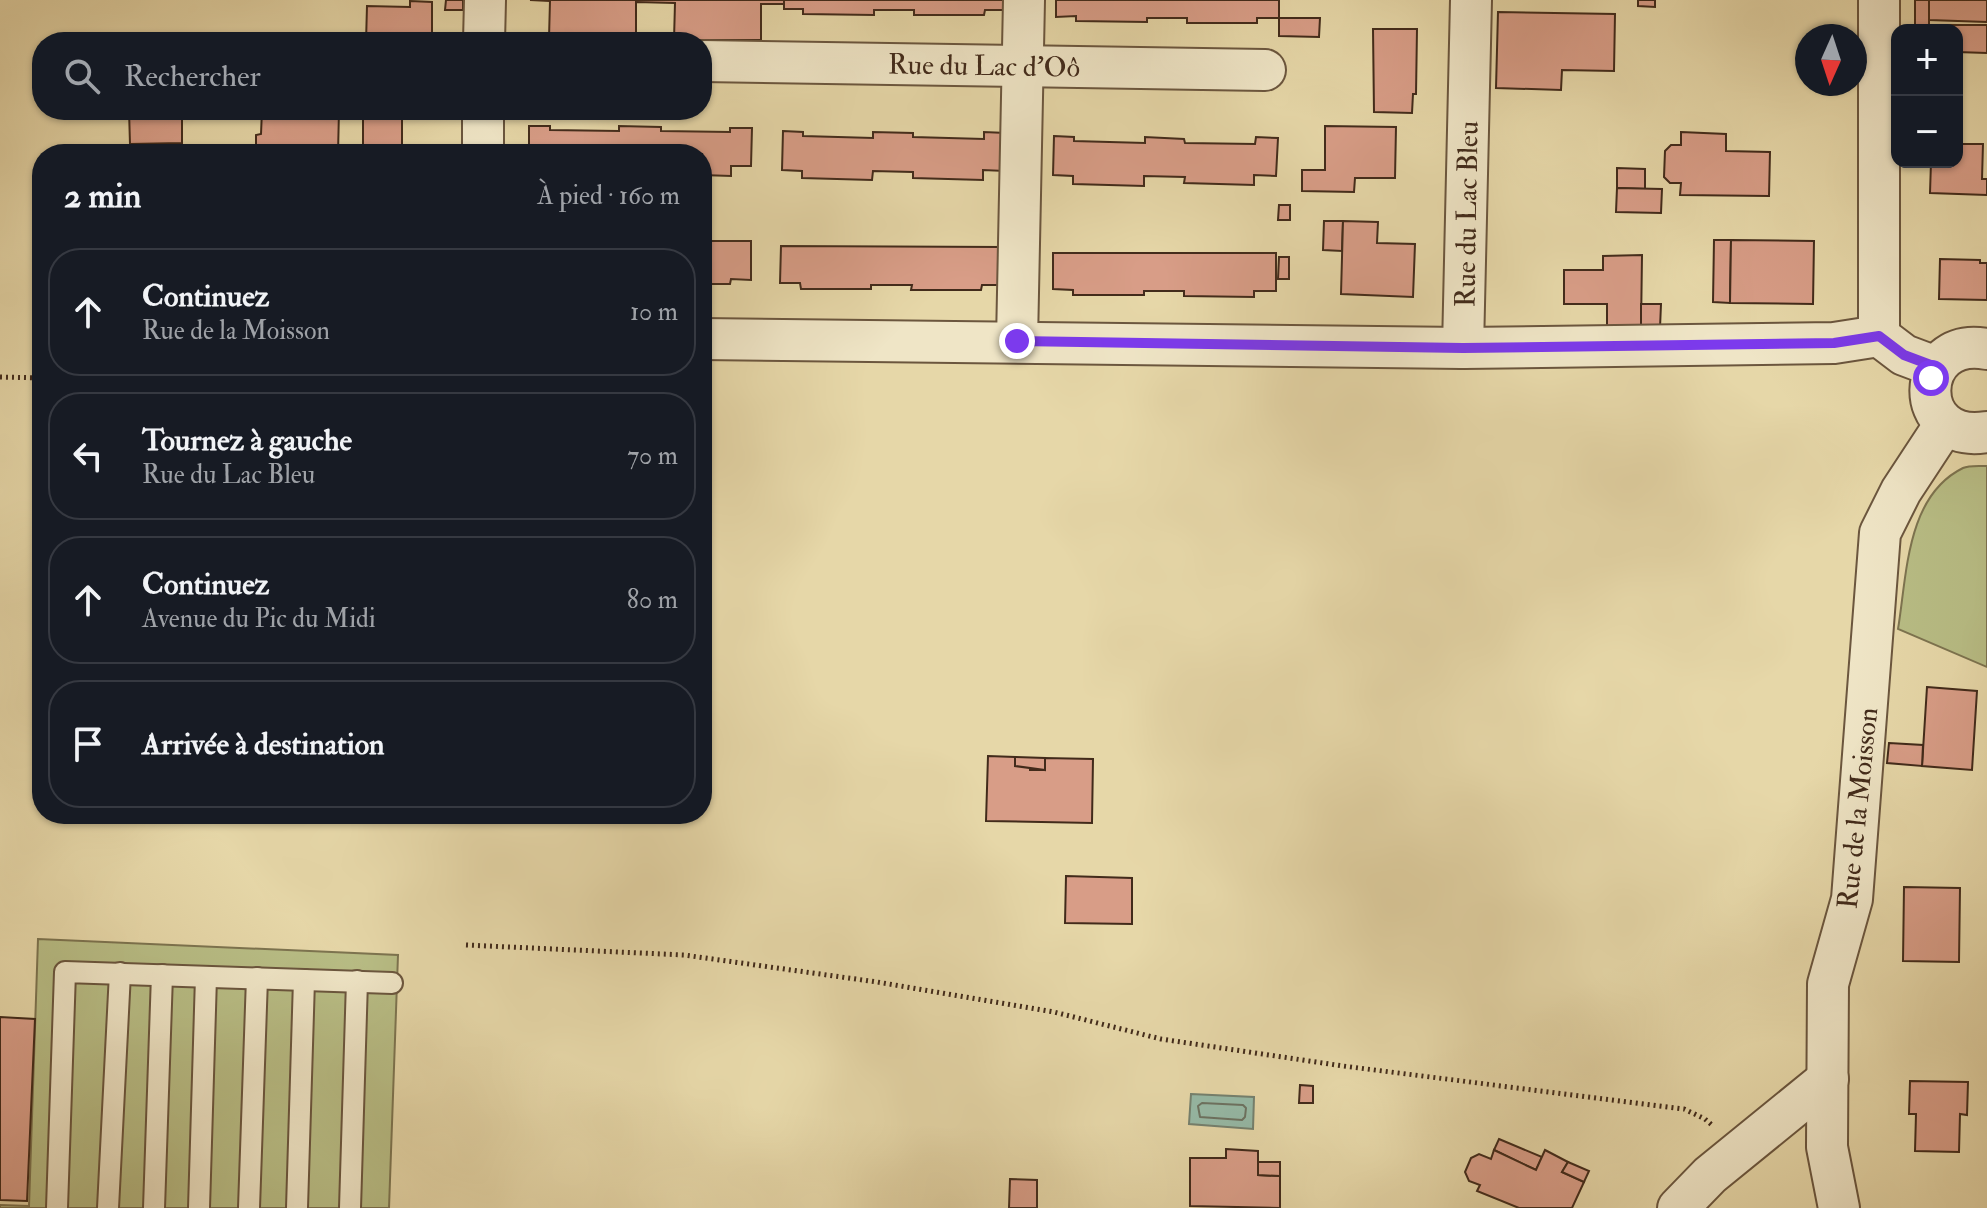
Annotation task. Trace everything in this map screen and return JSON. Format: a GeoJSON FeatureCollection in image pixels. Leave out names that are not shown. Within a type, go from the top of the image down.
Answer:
{"type":"FeatureCollection","features":[{"type":"Feature","properties":{"kind":"street"},"geometry":{"type":"LineString","coordinates":[[484,32],[485,0]]}},
{"type":"Feature","properties":{"kind":"street"},"geometry":{"type":"LineString","coordinates":[[1017,341],[1024,0]]}},
{"type":"Feature","properties":{"kind":"street","name":"Rue du Lac Bleu"},"geometry":{"type":"LineString","coordinates":[[1471,0],[1463,348],[1834,343],[1879,336]]}},
{"type":"Feature","properties":{"kind":"street"},"geometry":{"type":"LineString","coordinates":[[1879,0],[1879,336],[1904,355],[1936,367]]}},
{"type":"Feature","properties":{"kind":"street","name":"Rue du Lac d'Oô"},"geometry":{"type":"LineString","coordinates":[[712,61],[1265,70]]}},
{"type":"Feature","properties":{"kind":"street"},"geometry":{"type":"LineString","coordinates":[[483,120],[483,144]]}},
{"type":"Feature","properties":{"kind":"street"},"geometry":{"type":"LineString","coordinates":[[712,339],[1463,348]]}},
{"type":"Feature","properties":{"kind":"street"},"geometry":{"type":"LineString","coordinates":[[1987,349],[1958,349],[1946,356],[1936,367],[1929,390],[1937,415],[1945,424],[1958,432],[1973,435],[1987,432]]}},
{"type":"Feature","properties":{"kind":"street","name":"Rue de la Moisson"},"geometry":{"type":"LineString","coordinates":[[1839,1208],[1827,1147],[1828,984],[1852,899],[1880,533],[1901,491],[1945,424]]}},
{"type":"Feature","properties":{"kind":"street"},"geometry":{"type":"LineString","coordinates":[[1678,1208],[1710,1175],[1828,1079]]}},
{"type":"Feature","properties":{"kind":"lane"},"geometry":{"type":"LineString","coordinates":[[57,1208],[65,972],[392,983]]}},
{"type":"Feature","properties":{"kind":"lane"},"geometry":{"type":"LineString","coordinates":[[108,1208],[120,973]]}},
{"type":"Feature","properties":{"kind":"lane"},"geometry":{"type":"LineString","coordinates":[[154,1208],[162,975]]}},
{"type":"Feature","properties":{"kind":"lane"},"geometry":{"type":"LineString","coordinates":[[199,1208],[206,977]]}},
{"type":"Feature","properties":{"kind":"lane"},"geometry":{"type":"LineString","coordinates":[[249,1208],[257,978]]}},
{"type":"Feature","properties":{"kind":"lane"},"geometry":{"type":"LineString","coordinates":[[297,1208],[304,980]]}},
{"type":"Feature","properties":{"kind":"lane"},"geometry":{"type":"LineString","coordinates":[[350,1208],[357,981]]}},
{"type":"Feature","properties":{"kind":"path"},"geometry":{"type":"LineString","coordinates":[[0,377],[32,378]]}},
{"type":"Feature","properties":{"kind":"path"},"geometry":{"type":"LineString","coordinates":[[466,945],[684,955],[877,982],[1054,1012],[1161,1039],[1343,1066],[1684,1109],[1705,1119],[1740,1151]]}},
{"type":"Feature","properties":{"kind":"green space"},"geometry":{"type":"Polygon","coordinates":[[[1987,466],[1987,667],[1898,629],[1912,539],[1930,497],[1944,481],[1963,468],[1987,466]]]}},
{"type":"Feature","properties":{"kind":"green space"},"geometry":{"type":"Polygon","coordinates":[[[38,939],[398,955],[389,1208],[0,1208],[0,1205],[29,1206],[38,939]]]}},
{"type":"Feature","properties":{"kind":"water"},"geometry":{"type":"Polygon","coordinates":[[[1191,1094],[1254,1097],[1253,1129],[1189,1124],[1191,1094]]]}},
{"type":"Feature","properties":{"kind":"building"},"geometry":{"type":"Polygon","coordinates":[[[446,0],[463,0],[463,10],[445,10],[446,0]]]}},
{"type":"Feature","properties":{"kind":"building"},"geometry":{"type":"Polygon","coordinates":[[[530,0],[784,0],[784,4],[761,4],[761,40],[712,40],[712,32],[674,32],[675,3],[636,2],[636,32],[549,32],[550,1],[530,0]]]}},
{"type":"Feature","properties":{"kind":"building"},"geometry":{"type":"Polygon","coordinates":[[[784,0],[1006,0],[1006,10],[985,10],[984,15],[914,15],[914,10],[874,10],[874,15],[803,14],[803,9],[784,9],[784,0]]]}},
{"type":"Feature","properties":{"kind":"building"},"geometry":{"type":"Polygon","coordinates":[[[1056,0],[1279,0],[1279,18],[1257,18],[1257,23],[1187,23],[1187,18],[1147,18],[1147,22],[1076,21],[1076,16],[1056,17],[1056,0]]]}},
{"type":"Feature","properties":{"kind":"building"},"geometry":{"type":"Polygon","coordinates":[[[1638,0],[1655,0],[1655,7],[1638,6],[1638,0]]]}},
{"type":"Feature","properties":{"kind":"building"},"geometry":{"type":"Polygon","coordinates":[[[1915,0],[1929,0],[1929,24],[1915,24],[1915,0]]]}},
{"type":"Feature","properties":{"kind":"building"},"geometry":{"type":"Polygon","coordinates":[[[1929,0],[1987,0],[1987,22],[1929,20],[1929,0]]]}},
{"type":"Feature","properties":{"kind":"building"},"geometry":{"type":"Polygon","coordinates":[[[410,1],[432,2],[432,32],[366,32],[367,6],[410,7],[410,1]]]}},
{"type":"Feature","properties":{"kind":"building"},"geometry":{"type":"Polygon","coordinates":[[[1498,12],[1615,14],[1614,71],[1562,70],[1561,90],[1496,88],[1498,12]]]}},
{"type":"Feature","properties":{"kind":"building"},"geometry":{"type":"Polygon","coordinates":[[[1279,18],[1320,18],[1319,37],[1279,36],[1279,18]]]}},
{"type":"Feature","properties":{"kind":"building"},"geometry":{"type":"Polygon","coordinates":[[[1963,25],[1987,25],[1987,53],[1963,52],[1963,25]]]}},
{"type":"Feature","properties":{"kind":"building"},"geometry":{"type":"Polygon","coordinates":[[[1373,29],[1417,29],[1416,94],[1413,94],[1412,113],[1374,112],[1373,29]]]}},
{"type":"Feature","properties":{"kind":"building"},"geometry":{"type":"Polygon","coordinates":[[[129,120],[182,120],[182,143],[130,144],[129,120]]]}},
{"type":"Feature","properties":{"kind":"building"},"geometry":{"type":"Polygon","coordinates":[[[262,120],[339,120],[338,144],[256,144],[256,135],[261,134],[262,120]]]}},
{"type":"Feature","properties":{"kind":"building"},"geometry":{"type":"Polygon","coordinates":[[[363,120],[402,120],[402,144],[363,144],[363,120]]]}},
{"type":"Feature","properties":{"kind":"building"},"geometry":{"type":"Polygon","coordinates":[[[529,126],[550,126],[550,130],[619,131],[619,126],[661,127],[661,131],[730,132],[730,128],[752,128],[751,166],[731,166],[731,176],[712,175],[712,144],[529,144],[529,126]]]}},
{"type":"Feature","properties":{"kind":"building"},"geometry":{"type":"Polygon","coordinates":[[[1325,126],[1396,127],[1395,178],[1355,178],[1354,192],[1302,191],[1302,170],[1325,170],[1325,126]]]}},
{"type":"Feature","properties":{"kind":"building"},"geometry":{"type":"Polygon","coordinates":[[[783,131],[803,132],[803,136],[873,138],[873,132],[913,133],[913,137],[984,139],[984,132],[1006,133],[1005,171],[983,170],[983,180],[913,178],[913,172],[873,171],[872,180],[802,178],[802,171],[782,170],[783,131]]]}},
{"type":"Feature","properties":{"kind":"building"},"geometry":{"type":"Polygon","coordinates":[[[1681,132],[1726,134],[1726,151],[1770,152],[1769,196],[1680,195],[1681,183],[1670,183],[1664,177],[1665,151],[1671,145],[1681,145],[1681,132]]]}},
{"type":"Feature","properties":{"kind":"building"},"geometry":{"type":"Polygon","coordinates":[[[1054,136],[1074,137],[1074,141],[1145,143],[1145,137],[1184,139],[1185,143],[1255,144],[1256,137],[1278,138],[1276,176],[1254,175],[1254,185],[1184,183],[1185,177],[1144,176],[1144,186],[1073,184],[1073,176],[1053,175],[1054,136]]]}},
{"type":"Feature","properties":{"kind":"building"},"geometry":{"type":"Polygon","coordinates":[[[1963,144],[1983,144],[1982,179],[1987,179],[1987,195],[1930,193],[1931,168],[1963,168],[1963,144]]]}},
{"type":"Feature","properties":{"kind":"building"},"geometry":{"type":"Polygon","coordinates":[[[1617,168],[1645,169],[1645,189],[1617,188],[1617,168]]]}},
{"type":"Feature","properties":{"kind":"building"},"geometry":{"type":"Polygon","coordinates":[[[1617,188],[1662,189],[1661,213],[1616,212],[1617,188]]]}},
{"type":"Feature","properties":{"kind":"building"},"geometry":{"type":"Polygon","coordinates":[[[1279,205],[1290,205],[1290,220],[1278,220],[1279,205]]]}},
{"type":"Feature","properties":{"kind":"building"},"geometry":{"type":"Polygon","coordinates":[[[1324,221],[1343,221],[1342,251],[1323,250],[1324,221]]]}},
{"type":"Feature","properties":{"kind":"building"},"geometry":{"type":"Polygon","coordinates":[[[1343,221],[1378,222],[1377,243],[1415,244],[1413,297],[1341,294],[1343,221]]]}},
{"type":"Feature","properties":{"kind":"building"},"geometry":{"type":"Polygon","coordinates":[[[1714,240],[1731,240],[1730,303],[1713,302],[1714,240]]]}},
{"type":"Feature","properties":{"kind":"building"},"geometry":{"type":"Polygon","coordinates":[[[1731,240],[1814,241],[1813,304],[1730,303],[1731,240]]]}},
{"type":"Feature","properties":{"kind":"building"},"geometry":{"type":"Polygon","coordinates":[[[712,241],[751,241],[751,280],[731,279],[730,284],[712,284],[712,241]]]}},
{"type":"Feature","properties":{"kind":"building"},"geometry":{"type":"Polygon","coordinates":[[[781,246],[1003,247],[1003,285],[982,285],[981,290],[911,290],[912,285],[871,285],[871,289],[801,289],[800,283],[780,283],[781,246]]]}},
{"type":"Feature","properties":{"kind":"building"},"geometry":{"type":"Polygon","coordinates":[[[1053,253],[1276,253],[1276,291],[1254,291],[1254,297],[1184,296],[1184,291],[1144,291],[1144,295],[1073,295],[1073,290],[1053,289],[1053,253]]]}},
{"type":"Feature","properties":{"kind":"building"},"geometry":{"type":"Polygon","coordinates":[[[1642,255],[1641,328],[1607,328],[1607,304],[1564,304],[1564,270],[1603,270],[1603,256],[1642,255]]]}},
{"type":"Feature","properties":{"kind":"building"},"geometry":{"type":"Polygon","coordinates":[[[1279,257],[1289,257],[1289,279],[1278,279],[1279,257]]]}},
{"type":"Feature","properties":{"kind":"building"},"geometry":{"type":"Polygon","coordinates":[[[1940,259],[1987,263],[1987,300],[1939,299],[1940,259]]]}},
{"type":"Feature","properties":{"kind":"building"},"geometry":{"type":"Polygon","coordinates":[[[1641,304],[1661,304],[1660,328],[1641,328],[1641,304]]]}},
{"type":"Feature","properties":{"kind":"building"},"geometry":{"type":"Polygon","coordinates":[[[1927,687],[1977,691],[1972,770],[1922,766],[1927,687]]]}},
{"type":"Feature","properties":{"kind":"building"},"geometry":{"type":"Polygon","coordinates":[[[1889,743],[1923,745],[1922,766],[1887,763],[1889,743]]]}},
{"type":"Feature","properties":{"kind":"building"},"geometry":{"type":"Polygon","coordinates":[[[988,756],[1015,757],[1015,766],[1030,766],[1030,770],[1045,770],[1045,758],[1093,759],[1092,823],[986,821],[988,756]]]}},
{"type":"Feature","properties":{"kind":"building"},"geometry":{"type":"Polygon","coordinates":[[[1015,757],[1045,758],[1045,770],[1015,766],[1015,757]]]}},
{"type":"Feature","properties":{"kind":"building"},"geometry":{"type":"Polygon","coordinates":[[[1066,876],[1132,878],[1132,924],[1065,923],[1066,876]]]}},
{"type":"Feature","properties":{"kind":"building"},"geometry":{"type":"Polygon","coordinates":[[[1904,887],[1960,888],[1959,962],[1903,961],[1904,887]]]}},
{"type":"Feature","properties":{"kind":"building"},"geometry":{"type":"Polygon","coordinates":[[[0,1017],[35,1019],[27,1201],[0,1200],[0,1017]]]}},
{"type":"Feature","properties":{"kind":"building"},"geometry":{"type":"Polygon","coordinates":[[[1910,1081],[1968,1082],[1967,1115],[1960,1114],[1959,1152],[1915,1151],[1916,1114],[1909,1114],[1910,1081]]]}},
{"type":"Feature","properties":{"kind":"building"},"geometry":{"type":"Polygon","coordinates":[[[1300,1085],[1313,1086],[1313,1103],[1299,1103],[1300,1085]]]}},
{"type":"Feature","properties":{"kind":"building"},"geometry":{"type":"Polygon","coordinates":[[[1499,1139],[1542,1157],[1536,1170],[1494,1150],[1499,1139]]]}},
{"type":"Feature","properties":{"kind":"building"},"geometry":{"type":"Polygon","coordinates":[[[1226,1149],[1258,1151],[1258,1175],[1280,1176],[1280,1208],[1190,1206],[1190,1158],[1226,1158],[1226,1149]]]}},
{"type":"Feature","properties":{"kind":"building"},"geometry":{"type":"Polygon","coordinates":[[[1494,1150],[1536,1170],[1545,1150],[1568,1162],[1562,1172],[1584,1182],[1572,1208],[1519,1208],[1477,1191],[1480,1185],[1469,1181],[1465,1172],[1471,1158],[1479,1154],[1491,1159],[1494,1150]]]}},
{"type":"Feature","properties":{"kind":"building"},"geometry":{"type":"Polygon","coordinates":[[[1258,1162],[1280,1162],[1280,1176],[1258,1175],[1258,1162]]]}},
{"type":"Feature","properties":{"kind":"building"},"geometry":{"type":"Polygon","coordinates":[[[1568,1162],[1589,1171],[1584,1182],[1562,1172],[1568,1162]]]}},
{"type":"Feature","properties":{"kind":"building"},"geometry":{"type":"Polygon","coordinates":[[[1010,1179],[1037,1180],[1037,1208],[1009,1208],[1010,1179]]]}},
{"type":"Feature","properties":{"kind":"route"},"geometry":{"type":"LineString","coordinates":[[1017,341],[1463,348],[1834,343],[1879,336],[1904,355],[1936,367],[1931,378]]}}]}
